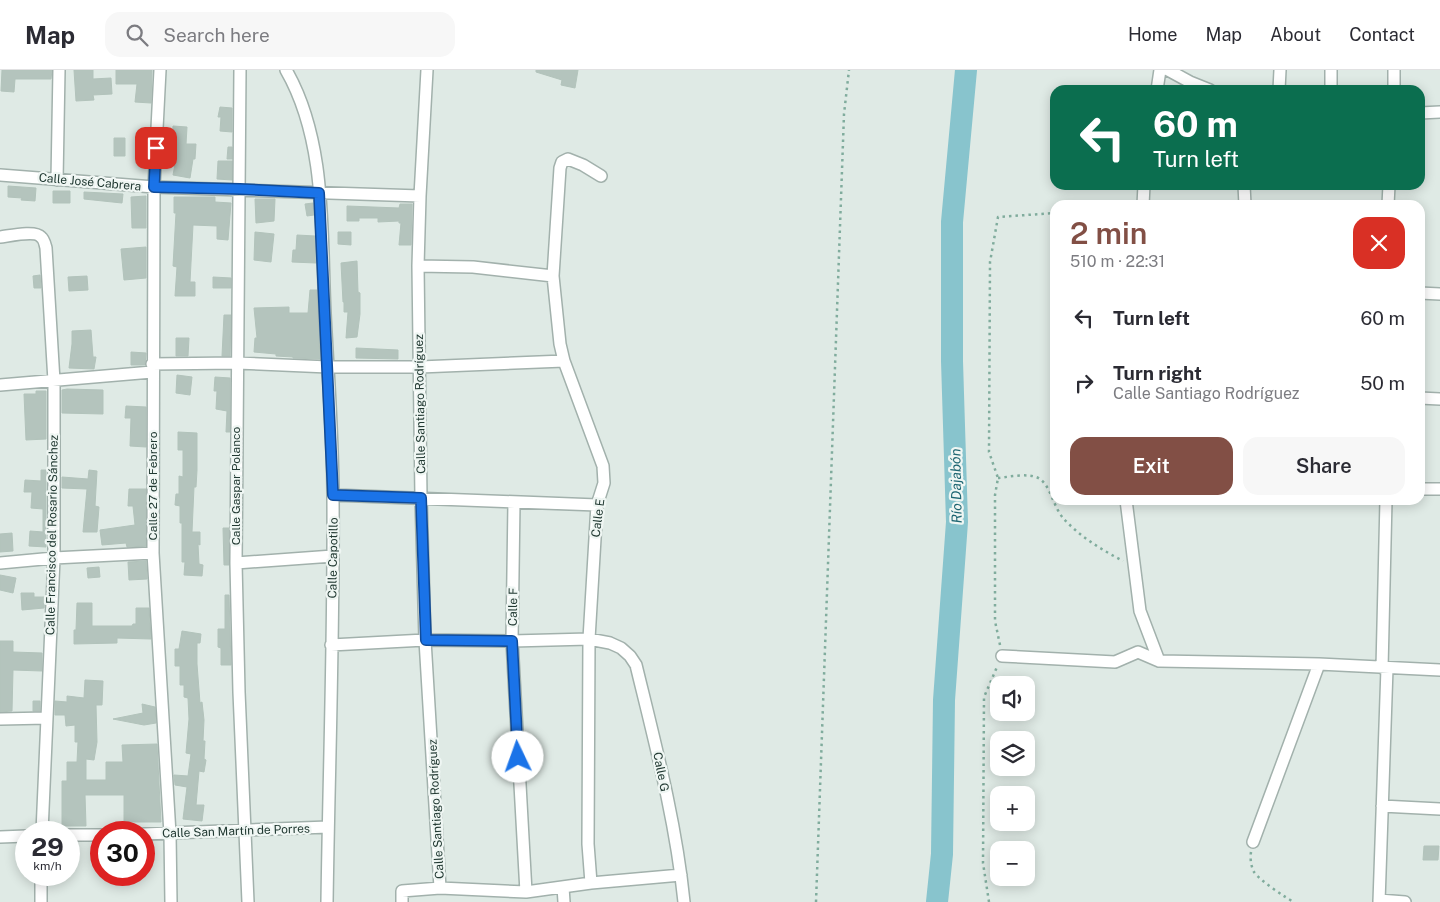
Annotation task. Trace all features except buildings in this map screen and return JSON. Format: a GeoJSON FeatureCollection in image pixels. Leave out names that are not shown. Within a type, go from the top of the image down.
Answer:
{"type":"FeatureCollection","features":[{"type":"Feature","properties":{"kind":"street"},"geometry":{"type":"LineString","coordinates":[[57,180],[59,70]]}},
{"type":"Feature","properties":{"kind":"street","name":"Calle 27 de Febrero"},"geometry":{"type":"LineString","coordinates":[[160,70],[154,187],[152,368],[153,553],[170,834],[171,902]]}},
{"type":"Feature","properties":{"kind":"street","name":"Calle Gaspar Polanco"},"geometry":{"type":"LineString","coordinates":[[240,70],[236,563],[239,692],[248,902]]}},
{"type":"Feature","properties":{"kind":"street","name":"Calle Capotillo"},"geometry":{"type":"LineString","coordinates":[[286,70],[294,83],[305,113],[317,160],[328,367],[333,495],[333,556],[327,902]]}},
{"type":"Feature","properties":{"kind":"street","name":"Calle Santiago Rodríguez"},"geometry":{"type":"LineString","coordinates":[[427,70],[418,266],[421,498],[426,640],[440,888]]}},
{"type":"Feature","properties":{"kind":"street"},"geometry":{"type":"LineString","coordinates":[[1158,85],[1160,70]]}},
{"type":"Feature","properties":{"kind":"street"},"geometry":{"type":"LineString","coordinates":[[1168,70],[1198,85]]}},
{"type":"Feature","properties":{"kind":"street"},"geometry":{"type":"LineString","coordinates":[[1279,85],[1280,70]]}},
{"type":"Feature","properties":{"kind":"street"},"geometry":{"type":"LineString","coordinates":[[1331,70],[1331,85]]}},
{"type":"Feature","properties":{"kind":"street"},"geometry":{"type":"LineString","coordinates":[[1394,70],[1394,85]]}},
{"type":"Feature","properties":{"kind":"street"},"geometry":{"type":"LineString","coordinates":[[1425,113],[1440,112]]}},
{"type":"Feature","properties":{"kind":"street","name":"Calle E"},"geometry":{"type":"LineString","coordinates":[[591,883],[588,844],[590,639],[597,505],[604,483],[603,466],[564,361],[560,344],[553,276],[560,168],[562,162],[568,159],[583,165],[601,176]]}},
{"type":"Feature","properties":{"kind":"street","name":"Calle José Cabrera"},"geometry":{"type":"LineString","coordinates":[[0,175],[154,187],[420,196]]}},
{"type":"Feature","properties":{"kind":"street","name":"Calle Francisco del Rosario Sánchez"},"geometry":{"type":"LineString","coordinates":[[0,237],[39,234],[46,248],[54,381],[54,558],[42,821]]}},
{"type":"Feature","properties":{"kind":"street"},"geometry":{"type":"LineString","coordinates":[[418,266],[473,267],[553,276]]}},
{"type":"Feature","properties":{"kind":"street"},"geometry":{"type":"LineString","coordinates":[[1425,293],[1440,294]]}},
{"type":"Feature","properties":{"kind":"street"},"geometry":{"type":"LineString","coordinates":[[0,385],[54,381],[152,368],[237,363],[328,367],[420,367],[564,361]]}},
{"type":"Feature","properties":{"kind":"street"},"geometry":{"type":"LineString","coordinates":[[1425,398],[1440,399]]}},
{"type":"Feature","properties":{"kind":"street"},"geometry":{"type":"LineString","coordinates":[[1425,489],[1440,489]]}},
{"type":"Feature","properties":{"kind":"street"},"geometry":{"type":"LineString","coordinates":[[333,495],[597,505]]}},
{"type":"Feature","properties":{"kind":"street","name":"Calle F"},"geometry":{"type":"LineString","coordinates":[[514,502],[512,641],[526,892]]}},
{"type":"Feature","properties":{"kind":"street"},"geometry":{"type":"LineString","coordinates":[[1127,505],[1140,612],[1159,661]]}},
{"type":"Feature","properties":{"kind":"street"},"geometry":{"type":"LineString","coordinates":[[1386,505],[1379,901],[1406,902]]}},
{"type":"Feature","properties":{"kind":"street"},"geometry":{"type":"LineString","coordinates":[[0,563],[153,553]]}},
{"type":"Feature","properties":{"kind":"street"},"geometry":{"type":"LineString","coordinates":[[236,563],[333,556]]}},
{"type":"Feature","properties":{"kind":"street"},"geometry":{"type":"LineString","coordinates":[[331,645],[426,640],[512,641],[590,639]]}},
{"type":"Feature","properties":{"kind":"street","name":"Calle G"},"geometry":{"type":"LineString","coordinates":[[590,639],[610,643],[621,648],[636,665],[658,753],[681,875],[684,902]]}},
{"type":"Feature","properties":{"kind":"street"},"geometry":{"type":"LineString","coordinates":[[1002,656],[1115,662],[1138,652],[1159,661],[1319,664],[1440,670]]}},
{"type":"Feature","properties":{"kind":"street"},"geometry":{"type":"LineString","coordinates":[[1253,842],[1319,664]]}},
{"type":"Feature","properties":{"kind":"street"},"geometry":{"type":"LineString","coordinates":[[0,719],[47,718]]}},
{"type":"Feature","properties":{"kind":"street"},"geometry":{"type":"LineString","coordinates":[[1382,806],[1440,809]]}},
{"type":"Feature","properties":{"kind":"street","name":"Calle San Martín de Porres"},"geometry":{"type":"LineString","coordinates":[[155,834],[328,828]]}},
{"type":"Feature","properties":{"kind":"street"},"geometry":{"type":"LineString","coordinates":[[0,837],[15,836]]}},
{"type":"Feature","properties":{"kind":"street"},"geometry":{"type":"LineString","coordinates":[[402,902],[402,891],[440,888],[526,892],[591,883],[681,875]]}},
{"type":"Feature","properties":{"kind":"street"},"geometry":{"type":"LineString","coordinates":[[41,886],[41,902]]}},
{"type":"Feature","properties":{"kind":"street"},"geometry":{"type":"LineString","coordinates":[[563,887],[564,902]]}},
{"type":"Feature","properties":{"kind":"path"},"geometry":{"type":"LineString","coordinates":[[816,902],[844,114],[849,70]]}},
{"type":"Feature","properties":{"kind":"path"},"geometry":{"type":"LineString","coordinates":[[989,902],[982,863],[984,698],[1002,656],[995,621],[995,495],[998,478],[989,452],[990,262],[998,216],[1050,213]]}},
{"type":"Feature","properties":{"kind":"path"},"geometry":{"type":"LineString","coordinates":[[998,478],[1038,477],[1048,486],[1050,494]]}},
{"type":"Feature","properties":{"kind":"path"},"geometry":{"type":"LineString","coordinates":[[1054,505],[1063,518],[1097,548],[1133,567]]}},
{"type":"Feature","properties":{"kind":"path"},"geometry":{"type":"LineString","coordinates":[[1253,842],[1250,860],[1255,874],[1286,899],[1294,902]]}},
{"type":"Feature","properties":{"kind":"waterway","name":"Río Dajabón"},"geometry":{"type":"LineString","coordinates":[[937,902],[942,854],[944,700],[957,522],[952,361],[952,222],[966,70]]}},
{"type":"Feature","properties":{"kind":"route"},"geometry":{"type":"LineString","coordinates":[[156,148],[154,187],[319,193],[333,495],[421,498],[426,640],[512,641],[518,757]]}}]}
